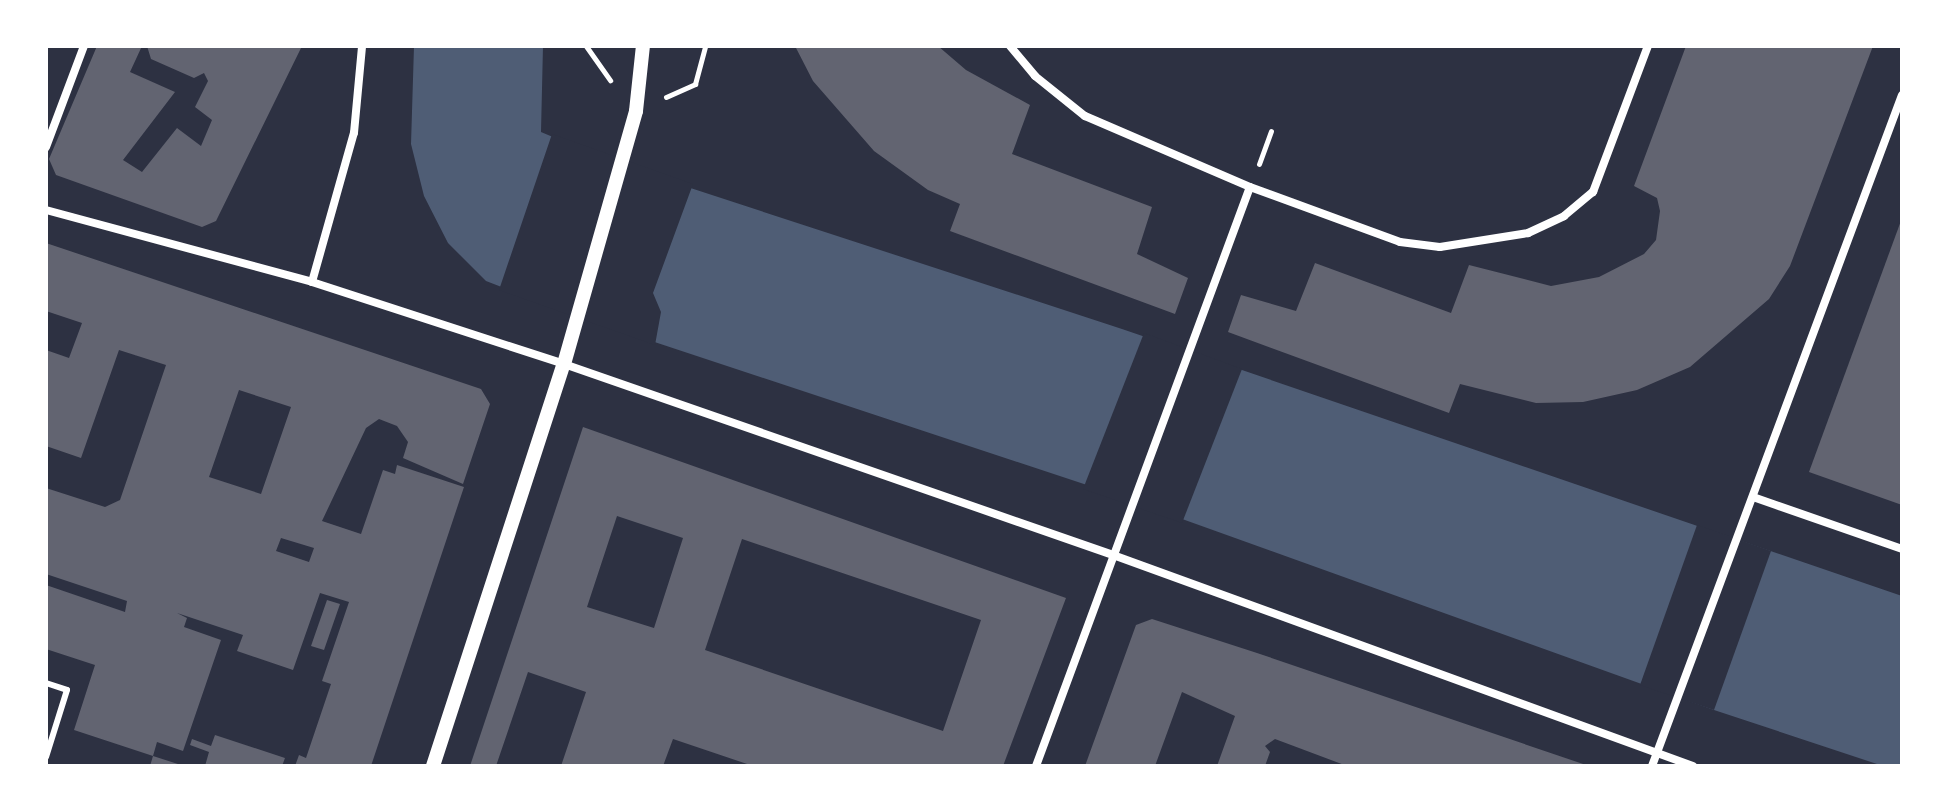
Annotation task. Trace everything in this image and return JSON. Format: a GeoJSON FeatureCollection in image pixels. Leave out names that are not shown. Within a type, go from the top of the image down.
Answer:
{"type":"FeatureCollection","features":[{"type":"Feature","properties":{"kind":"street"},"geometry":{"type":"LineString","coordinates":[[46,147],[84,46]]}},
{"type":"Feature","properties":{"kind":"street"},"geometry":{"type":"LineString","coordinates":[[312,282],[354,133],[362,46]]}},
{"type":"Feature","properties":{"kind":"street"},"geometry":{"type":"LineString","coordinates":[[433,766],[564,364],[636,111],[643,46]]}},
{"type":"Feature","properties":{"kind":"street"},"geometry":{"type":"LineString","coordinates":[[1010,46],[1035,76],[1085,116],[1250,187],[1400,242],[1440,247],[1528,233],[1564,216],[1593,192],[1648,46]]}},
{"type":"Feature","properties":{"kind":"street"},"geometry":{"type":"LineString","coordinates":[[1652,766],[1902,95]]}},
{"type":"Feature","properties":{"kind":"street"},"geometry":{"type":"LineString","coordinates":[[1036,766],[1128,514],[1195,348],[1250,187]]}},
{"type":"Feature","properties":{"kind":"street"},"geometry":{"type":"LineString","coordinates":[[46,210],[312,282],[564,364],[1113,555],[1693,766]]}},
{"type":"Feature","properties":{"kind":"street"},"geometry":{"type":"LineString","coordinates":[[1753,497],[1902,549]]}},
{"type":"Feature","properties":{"kind":"lane"},"geometry":{"type":"LineString","coordinates":[[46,683],[67,690],[46,757]]}},
{"type":"Feature","properties":{"kind":"path"},"geometry":{"type":"LineString","coordinates":[[636,111],[695,84],[705,46]]}},
{"type":"Feature","properties":{"kind":"path"},"geometry":{"type":"LineString","coordinates":[[1250,187],[1271,131]]}},
{"type":"Feature","properties":{"kind":"water"},"geometry":{"type":"Polygon","coordinates":[[[414,46],[543,46],[541,132],[617,164],[1122,329],[1902,596],[1902,766],[1883,766],[1714,710],[1093,487],[579,317],[486,281],[448,243],[424,196],[411,144],[414,46]]]}},
{"type":"Feature","properties":{"kind":"pier"},"geometry":{"type":"Polygon","coordinates":[[[552,134],[693,184],[653,293],[661,312],[655,345],[499,290],[552,134]]]}},
{"type":"Feature","properties":{"kind":"pier"},"geometry":{"type":"Polygon","coordinates":[[[1144,333],[1242,369],[1182,523],[1083,489],[1144,333]]]}},
{"type":"Feature","properties":{"kind":"pier"},"geometry":{"type":"Polygon","coordinates":[[[1697,525],[1771,551],[1714,710],[1640,685],[1697,525]]]}},
{"type":"Feature","properties":{"kind":"building"},"geometry":{"type":"Polygon","coordinates":[[[97,46],[142,46],[130,72],[175,92],[123,160],[142,172],[177,128],[201,146],[212,120],[195,107],[208,81],[204,73],[194,78],[151,59],[147,46],[302,46],[216,221],[202,227],[56,175],[49,159],[97,46]]]}},
{"type":"Feature","properties":{"kind":"building"},"geometry":{"type":"Polygon","coordinates":[[[795,46],[938,46],[966,70],[1030,105],[1012,154],[1152,207],[1137,254],[1188,278],[1175,314],[950,231],[960,204],[928,190],[874,151],[813,81],[795,46]]]}},
{"type":"Feature","properties":{"kind":"building"},"geometry":{"type":"Polygon","coordinates":[[[1686,46],[1873,46],[1790,266],[1769,299],[1690,367],[1637,390],[1583,402],[1536,403],[1460,384],[1449,413],[1228,332],[1241,295],[1296,311],[1315,263],[1451,313],[1469,265],[1551,286],[1599,277],[1644,254],[1656,240],[1660,211],[1657,198],[1634,186],[1686,46]]]}},
{"type":"Feature","properties":{"kind":"building"},"geometry":{"type":"Polygon","coordinates":[[[1902,218],[1902,505],[1809,472],[1902,218]]]}},
{"type":"Feature","properties":{"kind":"building"},"geometry":{"type":"Polygon","coordinates":[[[46,243],[481,389],[490,404],[463,484],[403,458],[408,442],[397,426],[379,419],[366,428],[322,521],[361,534],[383,470],[395,474],[397,465],[464,487],[371,766],[295,766],[299,755],[306,758],[331,684],[322,681],[349,602],[320,593],[293,670],[237,651],[243,635],[177,613],[187,618],[184,627],[221,640],[183,751],[157,742],[153,756],[74,730],[95,665],[46,649],[46,585],[125,612],[127,601],[46,574],[46,488],[105,507],[120,500],[166,365],[119,350],[81,458],[46,446],[46,350],[69,358],[82,323],[46,311],[46,243]],[[239,390],[209,477],[261,494],[291,407],[239,390]],[[281,538],[276,551],[309,562],[314,548],[281,538]]]}},
{"type":"Feature","properties":{"kind":"building"},"geometry":{"type":"Polygon","coordinates":[[[583,427],[1066,598],[1003,766],[753,766],[673,739],[663,766],[561,766],[586,692],[528,672],[496,766],[470,766],[583,427]],[[617,516],[587,607],[654,628],[683,538],[617,516]],[[742,539],[705,650],[943,731],[981,620],[742,539]]]}},
{"type":"Feature","properties":{"kind":"building"},"geometry":{"type":"Polygon","coordinates":[[[327,600],[340,604],[324,650],[311,646],[327,600]]]}},
{"type":"Feature","properties":{"kind":"building"},"geometry":{"type":"Polygon","coordinates":[[[1152,619],[1589,766],[1347,766],[1275,739],[1265,746],[1270,752],[1265,766],[1217,766],[1235,716],[1182,692],[1155,766],[1085,766],[1136,625],[1152,619]]]}},
{"type":"Feature","properties":{"kind":"building"},"geometry":{"type":"Polygon","coordinates":[[[215,735],[285,758],[282,766],[205,766],[209,752],[190,745],[192,739],[211,746],[215,735]]]}},
{"type":"Feature","properties":{"kind":"building"},"geometry":{"type":"Polygon","coordinates":[[[153,756],[181,765],[181,766],[150,766],[153,756]]]}}]}
